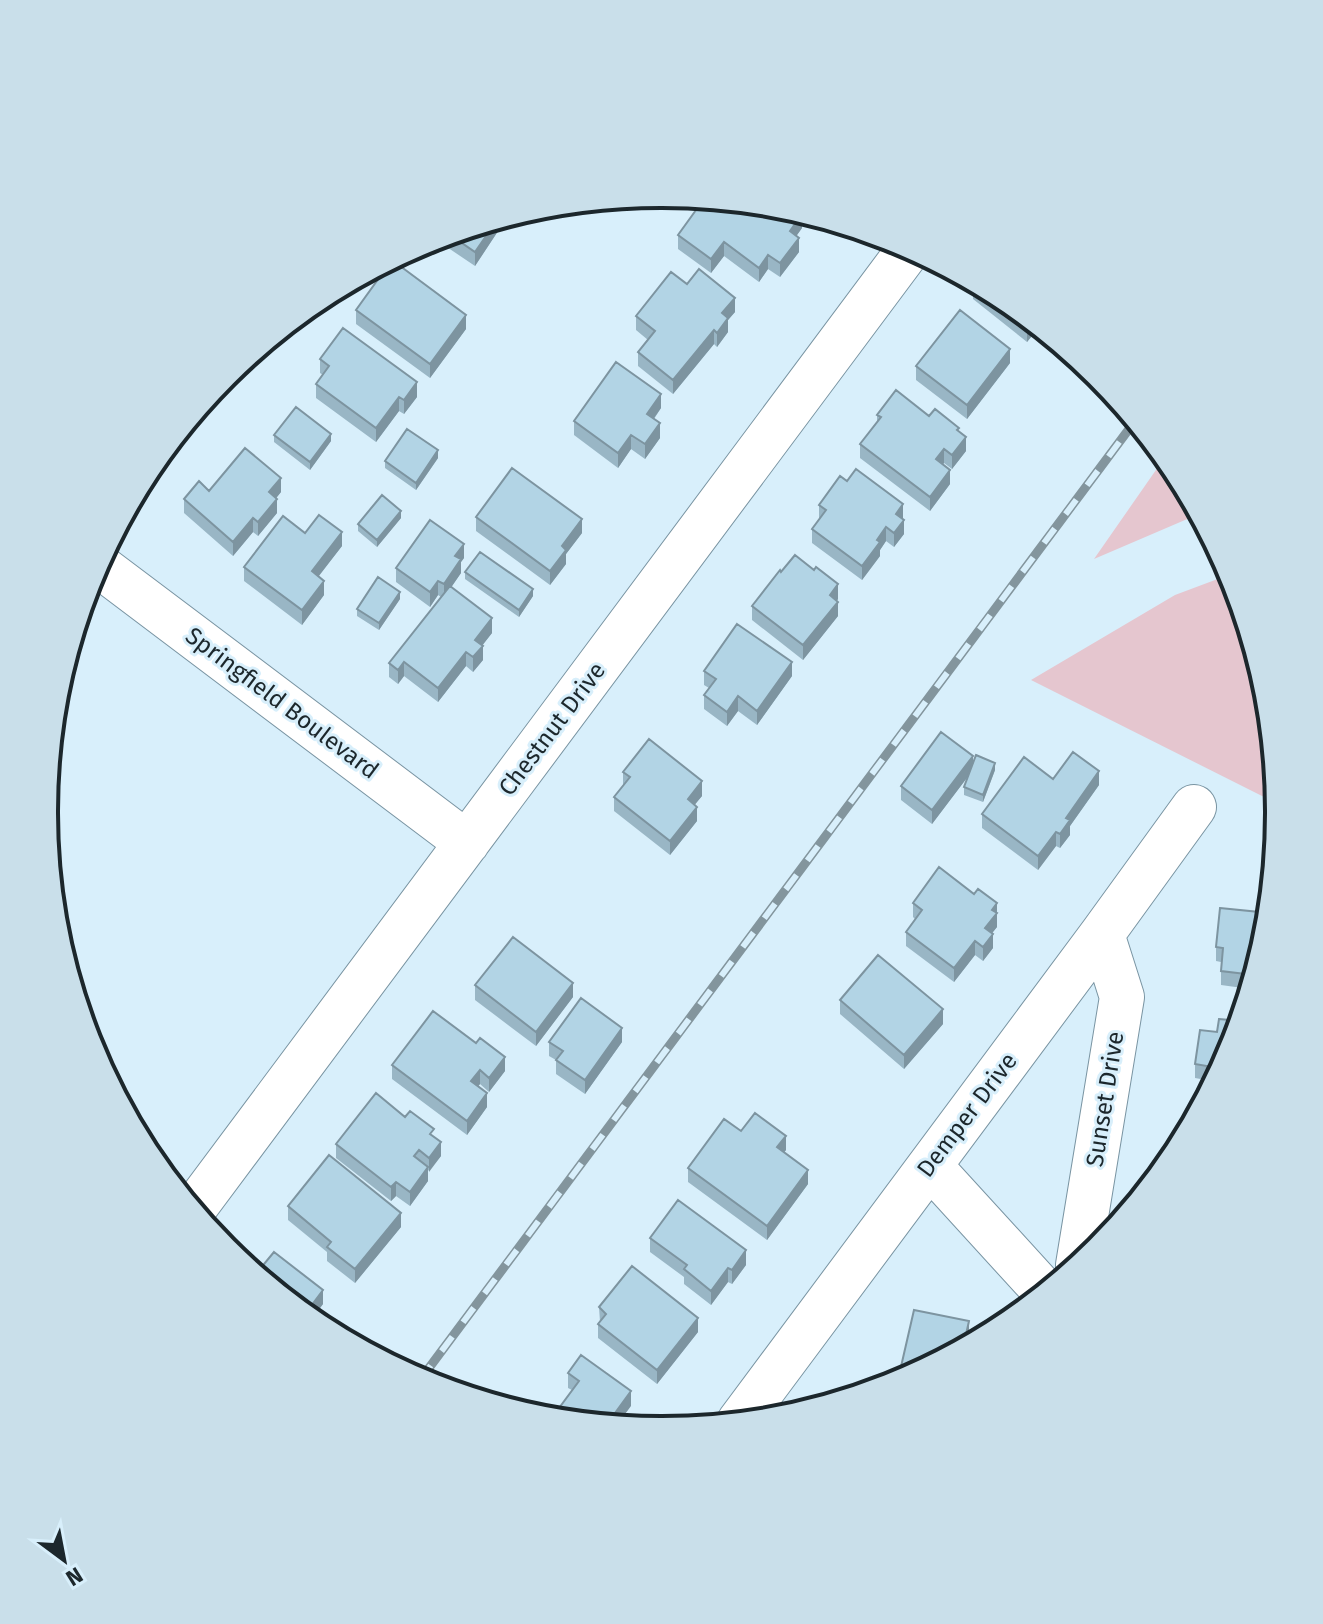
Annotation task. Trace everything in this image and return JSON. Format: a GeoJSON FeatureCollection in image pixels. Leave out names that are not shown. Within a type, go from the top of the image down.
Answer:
{"type":"FeatureCollection","features":[{"type":"Feature","properties":{"kind":"street","name":"Chestnut Drive"},"geometry":{"type":"LineString","coordinates":[[200,1200],[902,259]]}},
{"type":"Feature","properties":{"kind":"street","name":"Springfield Boulevard"},"geometry":{"type":"LineString","coordinates":[[108,572],[467,843]]}},
{"type":"Feature","properties":{"kind":"street","name":"Demper Drive"},"geometry":{"type":"LineString","coordinates":[[749,1409],[1194,807]]}},
{"type":"Feature","properties":{"kind":"street","name":"Sunset Drive"},"geometry":{"type":"LineString","coordinates":[[1081,1245],[1122,997],[1102,934]]}},
{"type":"Feature","properties":{"kind":"street"},"geometry":{"type":"LineString","coordinates":[[930,1166],[1038,1284]]}},
{"type":"Feature","properties":{"kind":"shaded area"},"geometry":{"type":"Polygon","coordinates":[[[1157,469],[1189,518],[1094,559],[1157,469]]]}},
{"type":"Feature","properties":{"kind":"shaded area"},"geometry":{"type":"Polygon","coordinates":[[[1219,581],[1233,618],[1253,694],[1260,733],[1265,797],[1031,680],[1175,595],[1219,581]]]}},
{"type":"Feature","properties":{"kind":"building"},"geometry":{"type":"Polygon","coordinates":[[[696,210],[795,224],[790,231],[799,238],[780,263],[768,255],[759,268],[724,242],[711,259],[678,235],[696,210]]]}},
{"type":"Feature","properties":{"kind":"building"},"geometry":{"type":"Polygon","coordinates":[[[487,235],[475,252],[462,243],[487,235]]]}},
{"type":"Feature","properties":{"kind":"building"},"geometry":{"type":"Polygon","coordinates":[[[402,268],[466,315],[430,364],[356,310],[378,280],[402,268]]]}},
{"type":"Feature","properties":{"kind":"building"},"geometry":{"type":"Polygon","coordinates":[[[699,269],[735,298],[722,313],[728,318],[717,333],[714,330],[673,380],[638,352],[655,331],[636,316],[671,272],[687,284],[699,269]]]}},
{"type":"Feature","properties":{"kind":"building"},"geometry":{"type":"Polygon","coordinates":[[[960,310],[1010,349],[967,405],[916,366],[960,310]]]}},
{"type":"Feature","properties":{"kind":"building"},"geometry":{"type":"Polygon","coordinates":[[[343,328],[417,382],[404,400],[399,397],[376,428],[316,384],[329,366],[320,359],[343,328]]]}},
{"type":"Feature","properties":{"kind":"building"},"geometry":{"type":"Polygon","coordinates":[[[616,362],[661,394],[647,414],[660,423],[645,444],[631,435],[618,453],[574,421],[616,362]]]}},
{"type":"Feature","properties":{"kind":"building"},"geometry":{"type":"Polygon","coordinates":[[[896,390],[929,416],[935,409],[966,437],[952,455],[944,449],[936,459],[950,470],[930,497],[860,444],[881,417],[877,415],[896,390]]]}},
{"type":"Feature","properties":{"kind":"building"},"geometry":{"type":"Polygon","coordinates":[[[296,407],[331,434],[310,462],[274,435],[296,407]]]}},
{"type":"Feature","properties":{"kind":"building"},"geometry":{"type":"Polygon","coordinates":[[[407,429],[438,450],[416,483],[385,461],[407,429]]]}},
{"type":"Feature","properties":{"kind":"building"},"geometry":{"type":"Polygon","coordinates":[[[245,448],[281,478],[269,492],[277,499],[258,522],[253,518],[233,542],[184,499],[199,481],[209,491],[245,448]]]}},
{"type":"Feature","properties":{"kind":"building"},"geometry":{"type":"Polygon","coordinates":[[[512,468],[582,519],[562,546],[566,550],[550,571],[476,517],[512,468]]]}},
{"type":"Feature","properties":{"kind":"building"},"geometry":{"type":"Polygon","coordinates":[[[856,469],[903,504],[896,514],[904,520],[894,533],[886,527],[877,540],[880,542],[862,566],[812,529],[826,510],[819,505],[840,476],[847,481],[856,469]]]}},
{"type":"Feature","properties":{"kind":"building"},"geometry":{"type":"Polygon","coordinates":[[[382,495],[401,511],[377,540],[358,524],[382,495]]]}},
{"type":"Feature","properties":{"kind":"building"},"geometry":{"type":"Polygon","coordinates":[[[319,515],[342,532],[312,571],[324,581],[302,610],[244,567],[283,516],[305,533],[319,515]]]}},
{"type":"Feature","properties":{"kind":"building"},"geometry":{"type":"Polygon","coordinates":[[[430,520],[464,544],[455,556],[461,559],[444,584],[438,581],[430,592],[396,568],[430,520]]]}},
{"type":"Feature","properties":{"kind":"building"},"geometry":{"type":"Polygon","coordinates":[[[480,552],[533,589],[519,610],[465,572],[480,552]]]}},
{"type":"Feature","properties":{"kind":"building"},"geometry":{"type":"Polygon","coordinates":[[[795,555],[838,584],[830,595],[838,602],[803,645],[752,606],[795,555]]]}},
{"type":"Feature","properties":{"kind":"building"},"geometry":{"type":"Polygon","coordinates":[[[378,577],[400,592],[379,623],[357,609],[378,577]]]}},
{"type":"Feature","properties":{"kind":"building"},"geometry":{"type":"Polygon","coordinates":[[[450,586],[492,618],[475,640],[483,646],[473,657],[466,652],[438,688],[404,662],[398,670],[389,663],[450,586]]]}},
{"type":"Feature","properties":{"kind":"building"},"geometry":{"type":"Polygon","coordinates":[[[737,624],[792,662],[757,711],[738,696],[727,712],[704,695],[716,679],[704,671],[737,624]]]}},
{"type":"Feature","properties":{"kind":"building"},"geometry":{"type":"Polygon","coordinates":[[[941,732],[973,756],[932,810],[901,786],[941,732]]]}},
{"type":"Feature","properties":{"kind":"building"},"geometry":{"type":"Polygon","coordinates":[[[649,739],[702,781],[688,799],[697,807],[670,841],[614,797],[630,777],[623,772],[649,739]]]}},
{"type":"Feature","properties":{"kind":"building"},"geometry":{"type":"Polygon","coordinates":[[[1073,752],[1099,771],[1066,818],[1070,820],[1060,834],[1056,832],[1038,856],[982,814],[1024,757],[1053,779],[1073,752]]]}},
{"type":"Feature","properties":{"kind":"building"},"geometry":{"type":"Polygon","coordinates":[[[976,755],[995,763],[983,795],[964,787],[976,755]]]}},
{"type":"Feature","properties":{"kind":"building"},"geometry":{"type":"Polygon","coordinates":[[[939,867],[974,894],[978,889],[997,903],[992,910],[997,913],[985,928],[993,934],[983,947],[975,941],[954,968],[906,932],[922,910],[913,903],[939,867]]]}},
{"type":"Feature","properties":{"kind":"building"},"geometry":{"type":"Polygon","coordinates":[[[1220,908],[1256,912],[1242,974],[1221,971],[1223,948],[1216,947],[1220,908]]]}},
{"type":"Feature","properties":{"kind":"building"},"geometry":{"type":"Polygon","coordinates":[[[513,937],[573,983],[536,1032],[475,985],[513,937]]]}},
{"type":"Feature","properties":{"kind":"building"},"geometry":{"type":"Polygon","coordinates":[[[878,955],[943,1009],[904,1055],[840,1000],[878,955]]]}},
{"type":"Feature","properties":{"kind":"building"},"geometry":{"type":"Polygon","coordinates":[[[581,998],[622,1028],[585,1080],[556,1060],[563,1051],[549,1042],[581,998]]]}},
{"type":"Feature","properties":{"kind":"building"},"geometry":{"type":"Polygon","coordinates":[[[433,1011],[476,1043],[480,1038],[505,1057],[489,1078],[480,1070],[471,1081],[487,1093],[467,1121],[392,1065],[433,1011]]]}},
{"type":"Feature","properties":{"kind":"building"},"geometry":{"type":"Polygon","coordinates":[[[1219,1019],[1228,1020],[1207,1071],[1207,1066],[1195,1064],[1200,1030],[1217,1032],[1219,1019]]]}},
{"type":"Feature","properties":{"kind":"building"},"geometry":{"type":"Polygon","coordinates":[[[376,1093],[405,1117],[410,1111],[434,1129],[430,1134],[441,1142],[429,1158],[419,1150],[414,1156],[428,1167],[410,1192],[396,1182],[391,1187],[336,1144],[376,1093]]]}},
{"type":"Feature","properties":{"kind":"building"},"geometry":{"type":"Polygon","coordinates":[[[755,1113],[786,1136],[777,1147],[808,1170],[767,1226],[688,1168],[724,1119],[741,1131],[755,1113]]]}},
{"type":"Feature","properties":{"kind":"building"},"geometry":{"type":"Polygon","coordinates":[[[329,1155],[401,1213],[355,1269],[327,1247],[331,1242],[288,1206],[329,1155]]]}},
{"type":"Feature","properties":{"kind":"building"},"geometry":{"type":"Polygon","coordinates":[[[678,1200],[746,1250],[711,1291],[684,1269],[687,1265],[650,1238],[678,1200]]]}},
{"type":"Feature","properties":{"kind":"building"},"geometry":{"type":"Polygon","coordinates":[[[274,1252],[323,1290],[312,1304],[263,1265],[274,1252]]]}},
{"type":"Feature","properties":{"kind":"building"},"geometry":{"type":"Polygon","coordinates":[[[632,1266],[698,1318],[657,1370],[598,1324],[606,1314],[599,1307],[632,1266]]]}},
{"type":"Feature","properties":{"kind":"building"},"geometry":{"type":"Polygon","coordinates":[[[914,1310],[969,1321],[966,1333],[901,1366],[914,1310]]]}},
{"type":"Feature","properties":{"kind":"building"},"geometry":{"type":"Polygon","coordinates":[[[581,1355],[631,1391],[615,1413],[560,1406],[579,1381],[568,1373],[581,1355]]]}},
{"type":"Feature","properties":{"kind":"railway"},"geometry":{"type":"LineString","coordinates":[[428,1369],[1128,430]]}}]}
